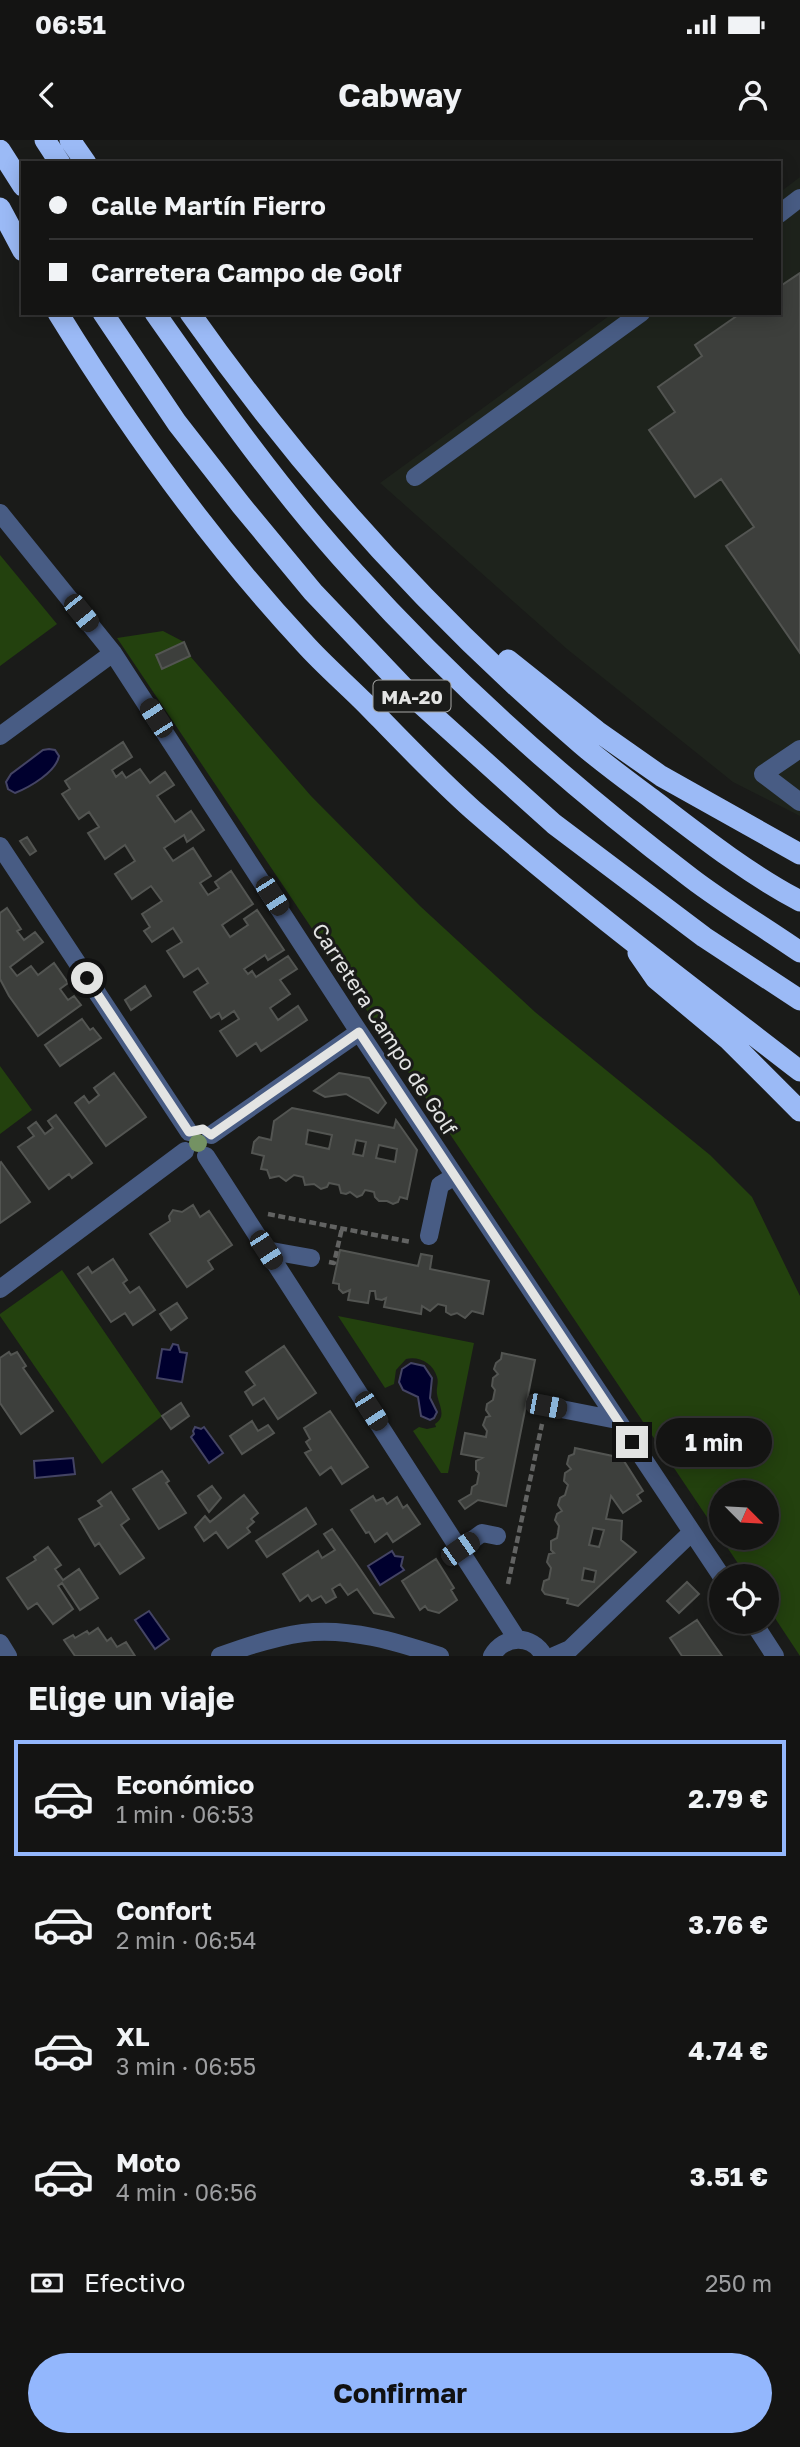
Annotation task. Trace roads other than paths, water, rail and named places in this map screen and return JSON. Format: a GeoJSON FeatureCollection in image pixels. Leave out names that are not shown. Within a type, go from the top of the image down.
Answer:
{"type":"FeatureCollection","features":[{"type":"Feature","properties":{"kind":"highway"},"geometry":{"type":"LineString","coordinates":[[45,140],[59,161]]}},
{"type":"Feature","properties":{"kind":"highway"},"geometry":{"type":"LineString","coordinates":[[70,140],[85,161]]}},
{"type":"Feature","properties":{"kind":"highway"},"geometry":{"type":"LineString","coordinates":[[0,150],[21,183]]}},
{"type":"Feature","properties":{"kind":"highway"},"geometry":{"type":"LineString","coordinates":[[0,208],[21,247]]}},
{"type":"Feature","properties":{"kind":"highway"},"geometry":{"type":"LineString","coordinates":[[59,315],[107,392],[185,501],[306,645],[465,802],[625,934],[800,1071]]}},
{"type":"Feature","properties":{"kind":"highway","name":"MA-20"},"geometry":{"type":"LineString","coordinates":[[104,315],[177,423],[241,505],[313,592],[412,696],[554,824],[704,937],[800,1000]]}},
{"type":"Feature","properties":{"kind":"highway","name":"MA-20"},"geometry":{"type":"LineString","coordinates":[[156,315],[282,487],[354,572],[443,666],[582,793],[693,880],[800,951]]}},
{"type":"Feature","properties":{"kind":"highway"},"geometry":{"type":"LineString","coordinates":[[191,315],[240,384],[357,523],[456,628],[582,745],[679,820],[773,887],[800,901]]}},
{"type":"Feature","properties":{"kind":"highway"},"geometry":{"type":"LineString","coordinates":[[456,628],[509,661],[597,731],[661,776],[800,854]]}},
{"type":"Feature","properties":{"kind":"highway"},"geometry":{"type":"LineString","coordinates":[[625,934],[656,979],[729,1040],[800,1111]]}},
{"type":"Feature","properties":{"kind":"street"},"geometry":{"type":"LineString","coordinates":[[781,212],[800,198]]}},
{"type":"Feature","properties":{"kind":"street"},"geometry":{"type":"LineString","coordinates":[[415,477],[638,315]]}},
{"type":"Feature","properties":{"kind":"street","name":"Carretera Campo de Golf"},"geometry":{"type":"LineString","coordinates":[[0,513],[113,653],[359,1032],[713,1564]]}},
{"type":"Feature","properties":{"kind":"street"},"geometry":{"type":"LineString","coordinates":[[0,736],[113,653]]}},
{"type":"Feature","properties":{"kind":"street"},"geometry":{"type":"LineString","coordinates":[[800,749],[763,774],[800,802]]}},
{"type":"Feature","properties":{"kind":"street"},"geometry":{"type":"LineString","coordinates":[[0,846],[189,1132]]}},
{"type":"Feature","properties":{"kind":"street"},"geometry":{"type":"LineString","coordinates":[[211,1135],[359,1032]]}},
{"type":"Feature","properties":{"kind":"street"},"geometry":{"type":"LineString","coordinates":[[203,1129],[211,1135],[212,1149],[206,1156],[196,1158],[185,1151],[184,1140],[189,1132],[203,1129]]}},
{"type":"Feature","properties":{"kind":"street"},"geometry":{"type":"LineString","coordinates":[[0,1289],[185,1151]]}},
{"type":"Feature","properties":{"kind":"street"},"geometry":{"type":"LineString","coordinates":[[206,1156],[517,1639]]}},
{"type":"Feature","properties":{"kind":"street"},"geometry":{"type":"LineString","coordinates":[[429,1236],[440,1185],[455,1176]]}},
{"type":"Feature","properties":{"kind":"street"},"geometry":{"type":"LineString","coordinates":[[266,1250],[311,1258]]}},
{"type":"Feature","properties":{"kind":"street"},"geometry":{"type":"LineString","coordinates":[[546,1406],[617,1420]]}},
{"type":"Feature","properties":{"kind":"street"},"geometry":{"type":"LineString","coordinates":[[554,1656],[570,1649],[692,1532]]}},
{"type":"Feature","properties":{"kind":"street"},"geometry":{"type":"LineString","coordinates":[[460,1549],[482,1533],[497,1536]]}},
{"type":"Feature","properties":{"kind":"street"},"geometry":{"type":"LineString","coordinates":[[220,1656],[255,1644],[304,1633],[351,1634],[395,1642],[440,1656]]}},
{"type":"Feature","properties":{"kind":"street"},"geometry":{"type":"LineString","coordinates":[[761,1634],[775,1656]]}},
{"type":"Feature","properties":{"kind":"street"},"geometry":{"type":"LineString","coordinates":[[492,1656],[499,1646],[517,1639],[535,1644],[544,1656]]}},
{"type":"Feature","properties":{"kind":"street"},"geometry":{"type":"LineString","coordinates":[[0,1643],[8,1656]]}},
{"type":"Feature","properties":{"kind":"water"},"geometry":{"type":"Polygon","coordinates":[[[43,750],[55,750],[59,756],[48,773],[15,793],[8,789],[6,782],[11,774],[43,750]]]}},
{"type":"Feature","properties":{"kind":"water"},"geometry":{"type":"Polygon","coordinates":[[[173,1344],[178,1345],[180,1352],[187,1353],[182,1382],[157,1378],[162,1349],[170,1350],[173,1344]]]}},
{"type":"Feature","properties":{"kind":"water"},"geometry":{"type":"Polygon","coordinates":[[[411,1363],[424,1366],[432,1378],[430,1398],[437,1412],[430,1420],[421,1416],[418,1397],[403,1390],[399,1382],[402,1369],[411,1363]]]}},
{"type":"Feature","properties":{"kind":"water"},"geometry":{"type":"Polygon","coordinates":[[[195,1427],[204,1427],[223,1453],[209,1463],[191,1437],[195,1427]]]}},
{"type":"Feature","properties":{"kind":"water"},"geometry":{"type":"Polygon","coordinates":[[[73,1458],[75,1474],[35,1478],[34,1461],[73,1458]]]}},
{"type":"Feature","properties":{"kind":"water"},"geometry":{"type":"Polygon","coordinates":[[[392,1551],[395,1556],[403,1557],[401,1566],[404,1570],[380,1585],[368,1566],[392,1551]]]}},
{"type":"Feature","properties":{"kind":"water"},"geometry":{"type":"Polygon","coordinates":[[[149,1611],[169,1639],[155,1649],[135,1620],[149,1611]]]}}]}
